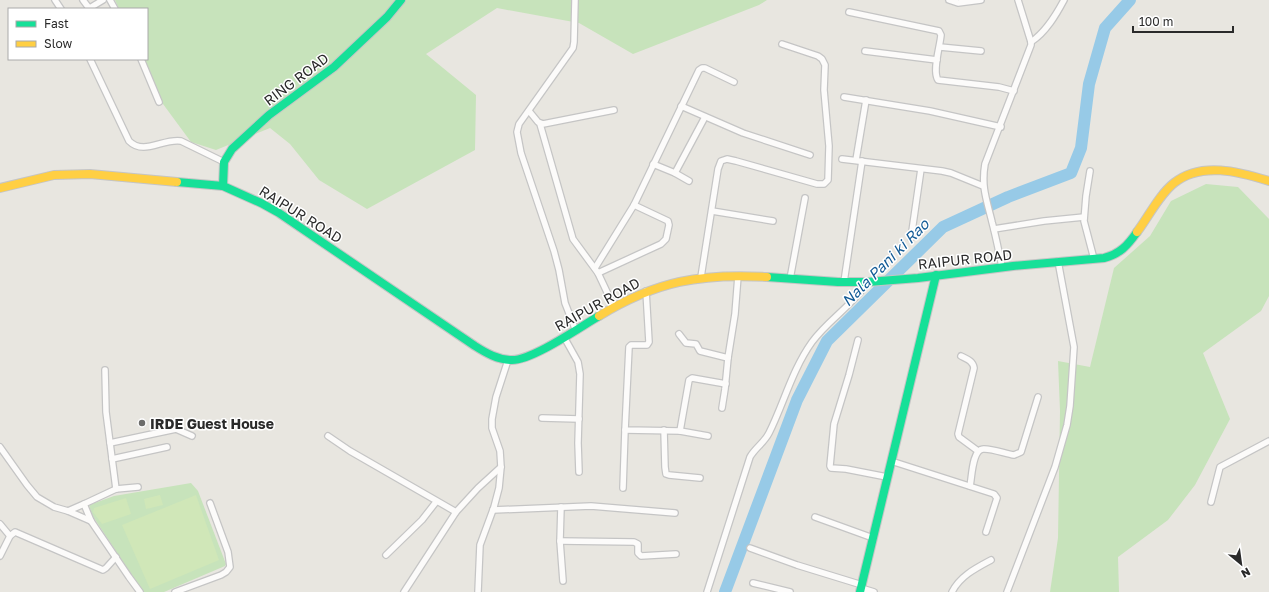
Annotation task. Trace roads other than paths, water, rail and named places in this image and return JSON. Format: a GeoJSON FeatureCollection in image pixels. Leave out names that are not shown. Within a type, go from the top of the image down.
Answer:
{"type":"FeatureCollection","features":[{"type":"Feature","properties":{"kind":"main road","name":"RING ROAD"},"geometry":{"type":"LineString","coordinates":[[224,162],[232,149],[256,126],[334,67],[387,17],[401,0]]}},
{"type":"Feature","properties":{"kind":"main road"},"geometry":{"type":"LineString","coordinates":[[223,186],[224,162]]}},
{"type":"Feature","properties":{"kind":"main road","name":"RAIPUR ROAD"},"geometry":{"type":"LineString","coordinates":[[0,188],[54,175],[90,174],[223,186],[279,213],[464,339],[492,355],[508,360],[520,359],[529,355],[564,337],[614,307],[646,291],[701,277],[738,276],[844,282],[871,282],[1114,256],[1126,248],[1166,191],[1175,182],[1185,176],[1212,171],[1224,171],[1269,181]]}},
{"type":"Feature","properties":{"kind":"main road"},"geometry":{"type":"LineString","coordinates":[[861,588],[936,275]]}},
{"type":"Feature","properties":{"kind":"street"},"geometry":{"type":"LineString","coordinates":[[91,8],[103,0]]}},
{"type":"Feature","properties":{"kind":"street"},"geometry":{"type":"LineString","coordinates":[[575,0],[574,42],[572,48],[519,124],[516,132],[554,250],[559,270],[564,303],[576,330]]}},
{"type":"Feature","properties":{"kind":"street"},"geometry":{"type":"LineString","coordinates":[[949,0],[963,3],[981,0]]}},
{"type":"Feature","properties":{"kind":"street"},"geometry":{"type":"LineString","coordinates":[[1002,267],[983,186],[985,164],[1031,49],[1032,42],[1018,0]]}},
{"type":"Feature","properties":{"kind":"street"},"geometry":{"type":"LineString","coordinates":[[1032,42],[1044,30],[1064,0]]}},
{"type":"Feature","properties":{"kind":"street"},"geometry":{"type":"LineString","coordinates":[[849,12],[936,30],[939,32],[941,35],[936,76],[938,80],[1014,91]]}},
{"type":"Feature","properties":{"kind":"street"},"geometry":{"type":"LineString","coordinates":[[701,277],[718,169],[721,161],[724,159],[736,161],[810,183],[822,185],[828,180],[829,146],[824,90],[824,63],[818,56],[782,44]]}},
{"type":"Feature","properties":{"kind":"street"},"geometry":{"type":"LineString","coordinates":[[940,47],[981,51]]}},
{"type":"Feature","properties":{"kind":"street"},"geometry":{"type":"LineString","coordinates":[[865,51],[937,60]]}},
{"type":"Feature","properties":{"kind":"street"},"geometry":{"type":"LineString","coordinates":[[90,60],[129,141],[133,145],[143,148],[174,140],[181,141],[224,162]]}},
{"type":"Feature","properties":{"kind":"street"},"geometry":{"type":"LineString","coordinates":[[141,60],[159,102]]}},
{"type":"Feature","properties":{"kind":"street"},"geometry":{"type":"LineString","coordinates":[[597,270],[634,205],[652,164],[699,70],[705,68],[734,82]]}},
{"type":"Feature","properties":{"kind":"street"},"geometry":{"type":"LineString","coordinates":[[844,97],[930,111],[1001,127]]}},
{"type":"Feature","properties":{"kind":"street"},"geometry":{"type":"LineString","coordinates":[[856,160],[866,100]]}},
{"type":"Feature","properties":{"kind":"street"},"geometry":{"type":"LineString","coordinates":[[681,106],[744,133],[810,155]]}},
{"type":"Feature","properties":{"kind":"street"},"geometry":{"type":"LineString","coordinates":[[540,124],[614,110]]}},
{"type":"Feature","properties":{"kind":"street"},"geometry":{"type":"LineString","coordinates":[[529,111],[540,124],[571,234],[577,246],[597,270],[614,307]]}},
{"type":"Feature","properties":{"kind":"street"},"geometry":{"type":"LineString","coordinates":[[675,173],[705,117]]}},
{"type":"Feature","properties":{"kind":"street"},"geometry":{"type":"LineString","coordinates":[[842,159],[951,173],[983,186]]}},
{"type":"Feature","properties":{"kind":"street"},"geometry":{"type":"LineString","coordinates":[[844,282],[862,161]]}},
{"type":"Feature","properties":{"kind":"street"},"geometry":{"type":"LineString","coordinates":[[652,164],[675,173],[689,181]]}},
{"type":"Feature","properties":{"kind":"street"},"geometry":{"type":"LineString","coordinates":[[911,238],[921,169]]}},
{"type":"Feature","properties":{"kind":"street"},"geometry":{"type":"LineString","coordinates":[[1090,171],[1084,217],[1094,259]]}},
{"type":"Feature","properties":{"kind":"street"},"geometry":{"type":"LineString","coordinates":[[790,279],[805,198]]}},
{"type":"Feature","properties":{"kind":"street"},"geometry":{"type":"LineString","coordinates":[[597,270],[661,244],[667,238],[669,225],[666,220],[634,205]]}},
{"type":"Feature","properties":{"kind":"street"},"geometry":{"type":"LineString","coordinates":[[712,211],[774,221]]}},
{"type":"Feature","properties":{"kind":"street"},"geometry":{"type":"LineString","coordinates":[[994,229],[1044,221],[1084,217]]}},
{"type":"Feature","properties":{"kind":"street"},"geometry":{"type":"LineString","coordinates":[[1007,592],[1055,467],[1069,413],[1074,347],[1058,261]]}},
{"type":"Feature","properties":{"kind":"street"},"geometry":{"type":"LineString","coordinates":[[722,408],[735,314],[738,276]]}},
{"type":"Feature","properties":{"kind":"street"},"geometry":{"type":"LineString","coordinates":[[708,592],[750,457],[753,452],[764,442],[770,432],[798,366],[808,348],[871,282]]}},
{"type":"Feature","properties":{"kind":"street"},"geometry":{"type":"LineString","coordinates":[[623,488],[629,347],[631,345],[647,345],[649,342],[646,291]]}},
{"type":"Feature","properties":{"kind":"street"},"geometry":{"type":"LineString","coordinates":[[679,334],[686,343],[697,345],[700,351],[728,358]]}},
{"type":"Feature","properties":{"kind":"street"},"geometry":{"type":"LineString","coordinates":[[564,337],[578,362],[580,386],[579,472]]}},
{"type":"Feature","properties":{"kind":"street"},"geometry":{"type":"LineString","coordinates":[[858,340],[834,424],[830,466],[831,468],[846,469],[887,477]]}},
{"type":"Feature","properties":{"kind":"street"},"geometry":{"type":"LineString","coordinates":[[961,356],[971,361],[974,368],[958,434],[959,437],[978,451]]}},
{"type":"Feature","properties":{"kind":"street"},"geometry":{"type":"LineString","coordinates":[[478,592],[480,545],[493,510],[499,488],[501,466],[500,451],[492,428],[492,419],[496,397],[508,360]]}},
{"type":"Feature","properties":{"kind":"street"},"geometry":{"type":"LineString","coordinates":[[105,370],[106,412],[116,489]]}},
{"type":"Feature","properties":{"kind":"street"},"geometry":{"type":"LineString","coordinates":[[680,431],[690,379],[726,384]]}},
{"type":"Feature","properties":{"kind":"street"},"geometry":{"type":"LineString","coordinates":[[970,486],[975,455],[978,451],[984,448],[1014,455],[1019,454],[1023,447],[1038,397]]}},
{"type":"Feature","properties":{"kind":"street"},"geometry":{"type":"LineString","coordinates":[[542,418],[579,419]]}},
{"type":"Feature","properties":{"kind":"street"},"geometry":{"type":"LineString","coordinates":[[110,443],[176,429],[192,436]]}},
{"type":"Feature","properties":{"kind":"street"},"geometry":{"type":"LineString","coordinates":[[625,430],[680,431],[708,436]]}},
{"type":"Feature","properties":{"kind":"street"},"geometry":{"type":"LineString","coordinates":[[664,430],[666,474],[672,476],[700,478]]}},
{"type":"Feature","properties":{"kind":"street"},"geometry":{"type":"LineString","coordinates":[[328,436],[350,451],[436,502],[456,512]]}},
{"type":"Feature","properties":{"kind":"street"},"geometry":{"type":"LineString","coordinates":[[1211,502],[1220,467],[1269,441]]}},
{"type":"Feature","properties":{"kind":"street"},"geometry":{"type":"LineString","coordinates":[[0,447],[37,497],[54,507],[68,511],[91,521]]}},
{"type":"Feature","properties":{"kind":"street"},"geometry":{"type":"LineString","coordinates":[[112,459],[167,447]]}},
{"type":"Feature","properties":{"kind":"street"},"geometry":{"type":"LineString","coordinates":[[891,461],[994,494],[996,496],[986,532]]}},
{"type":"Feature","properties":{"kind":"street"},"geometry":{"type":"LineString","coordinates":[[404,592],[456,512],[501,466]]}},
{"type":"Feature","properties":{"kind":"street"},"geometry":{"type":"LineString","coordinates":[[68,511],[116,489],[138,487]]}},
{"type":"Feature","properties":{"kind":"street"},"geometry":{"type":"LineString","coordinates":[[175,592],[221,575],[230,567],[228,552],[210,502]]}},
{"type":"Feature","properties":{"kind":"street"},"geometry":{"type":"LineString","coordinates":[[386,555],[422,520],[436,502]]}},
{"type":"Feature","properties":{"kind":"street"},"geometry":{"type":"LineString","coordinates":[[84,504],[91,521],[140,592]]}},
{"type":"Feature","properties":{"kind":"street"},"geometry":{"type":"LineString","coordinates":[[493,510],[606,506],[675,513]]}},
{"type":"Feature","properties":{"kind":"street"},"geometry":{"type":"LineString","coordinates":[[561,507],[560,541],[564,582]]}},
{"type":"Feature","properties":{"kind":"street"},"geometry":{"type":"LineString","coordinates":[[815,517],[873,538]]}},
{"type":"Feature","properties":{"kind":"street"},"geometry":{"type":"LineString","coordinates":[[0,524],[10,536]]}},
{"type":"Feature","properties":{"kind":"street"},"geometry":{"type":"LineString","coordinates":[[0,556],[10,536],[13,533],[18,533],[103,570],[116,557]]}},
{"type":"Feature","properties":{"kind":"street"},"geometry":{"type":"LineString","coordinates":[[560,541],[634,542],[638,544],[638,553],[641,556],[676,554]]}},
{"type":"Feature","properties":{"kind":"street"},"geometry":{"type":"LineString","coordinates":[[750,548],[874,592]]}},
{"type":"Feature","properties":{"kind":"street"},"geometry":{"type":"LineString","coordinates":[[952,592],[958,582],[970,572],[991,560]]}},
{"type":"Feature","properties":{"kind":"street"},"geometry":{"type":"LineString","coordinates":[[753,583],[790,592]]}},
{"type":"Feature","properties":{"kind":"waterway","name":"Nala Pani ki Rao"},"geometry":{"type":"LineString","coordinates":[[725,592],[797,400],[827,341],[943,227],[1008,197],[1071,173],[1081,148],[1089,84],[1105,28],[1130,0]]}},
{"type":"Feature","properties":{"kind":"place","name":"IRDE Guest House"},"geometry":{"type":"Point","coordinates":[142,423]}}]}
